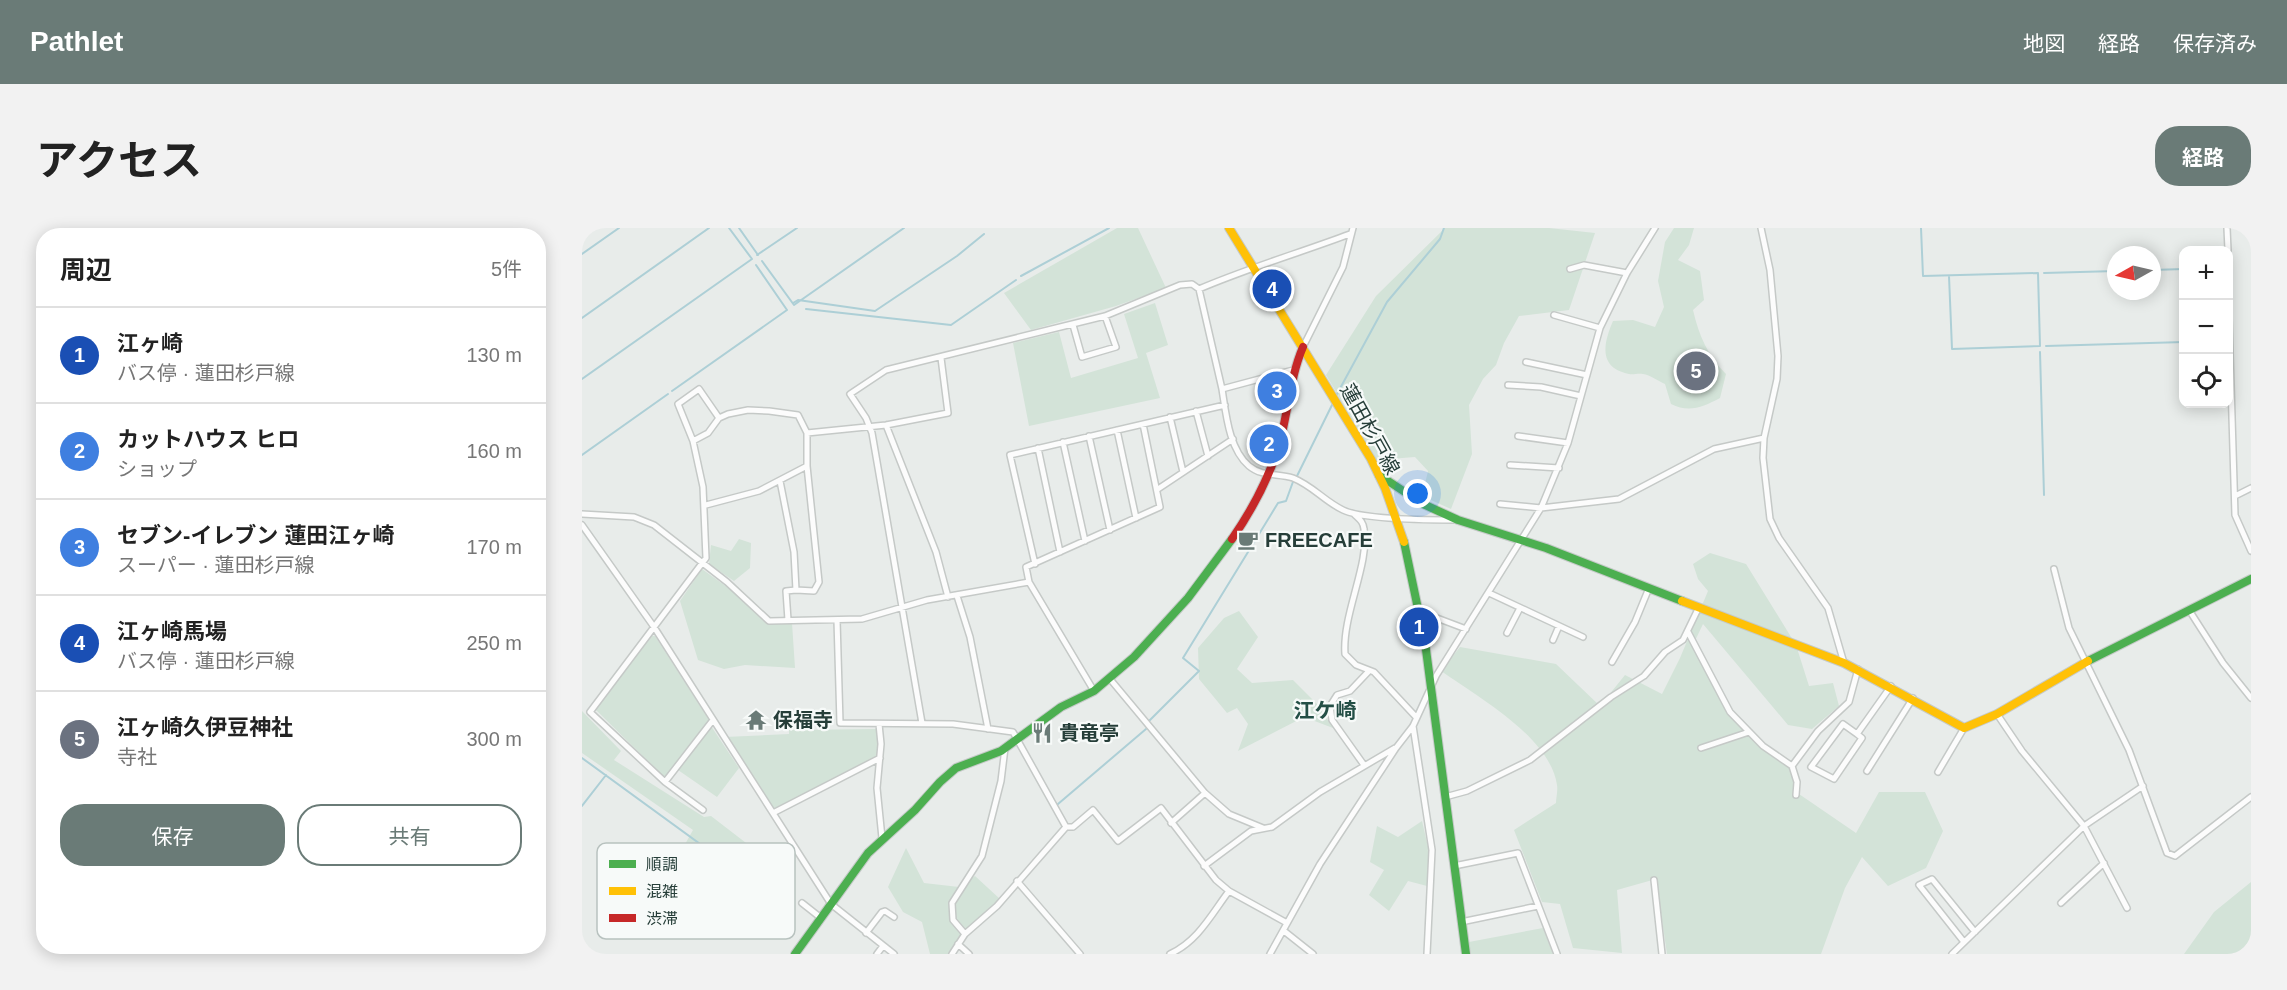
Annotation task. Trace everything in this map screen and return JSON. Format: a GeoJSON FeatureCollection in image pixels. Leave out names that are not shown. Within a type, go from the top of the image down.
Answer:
{"type":"FeatureCollection","features":[{"type":"Feature","properties":{"kind":"street","name":"蓮田杉戸線"},"geometry":{"type":"LineString","coordinates":[[1229,228],[1379,475],[1395,516],[1411,566],[1421,612],[1466,954]]}},
{"type":"Feature","properties":{"kind":"street"},"geometry":{"type":"LineString","coordinates":[[795,954],[868,853],[956,768],[988,757],[1005,748],[1061,707],[1094,692],[1110,679],[1188,598],[1234,537],[1269,475],[1282,433],[1293,370],[1343,267],[1353,228]]}},
{"type":"Feature","properties":{"kind":"street"},"geometry":{"type":"LineString","coordinates":[[1270,954],[1320,864],[1396,748],[1413,726],[1431,686],[1541,508],[1568,443],[1600,328],[1627,273],[1655,228]]}},
{"type":"Feature","properties":{"kind":"street"},"geometry":{"type":"LineString","coordinates":[[1761,228],[1768,258],[1778,356],[1777,379],[1764,438],[1764,479],[1770,519],[1779,538],[1828,608],[1844,663]]}},
{"type":"Feature","properties":{"kind":"street"},"geometry":{"type":"LineString","coordinates":[[2227,228],[2228,246]]}},
{"type":"Feature","properties":{"kind":"street"},"geometry":{"type":"LineString","coordinates":[[1199,289],[1253,266],[1278,261],[1350,234]]}},
{"type":"Feature","properties":{"kind":"street"},"geometry":{"type":"LineString","coordinates":[[1570,269],[1584,265],[1627,273]]}},
{"type":"Feature","properties":{"kind":"street"},"geometry":{"type":"LineString","coordinates":[[922,723],[871,426],[850,394],[886,370],[1073,325],[1105,316],[1180,285],[1192,284],[1199,289],[1233,439],[1249,466],[1269,475],[1287,476],[1310,485],[1331,504],[1354,514],[1361,520],[1365,538],[1346,632],[1345,654],[1349,660],[1374,672],[1416,717]]}},
{"type":"Feature","properties":{"kind":"street"},"geometry":{"type":"LineString","coordinates":[[2229,300],[2235,495],[2238,525],[2250,548]]}},
{"type":"Feature","properties":{"kind":"street"},"geometry":{"type":"LineString","coordinates":[[1554,315],[1600,328]]}},
{"type":"Feature","properties":{"kind":"street"},"geometry":{"type":"LineString","coordinates":[[1073,325],[1082,357],[1116,347],[1105,316]]}},
{"type":"Feature","properties":{"kind":"street"},"geometry":{"type":"LineString","coordinates":[[807,433],[886,425],[948,412],[941,358]]}},
{"type":"Feature","properties":{"kind":"street"},"geometry":{"type":"LineString","coordinates":[[1526,362],[1587,375]]}},
{"type":"Feature","properties":{"kind":"street"},"geometry":{"type":"LineString","coordinates":[[1222,390],[1293,370]]}},
{"type":"Feature","properties":{"kind":"street"},"geometry":{"type":"LineString","coordinates":[[1508,385],[1541,387],[1581,396]]}},
{"type":"Feature","properties":{"kind":"street"},"geometry":{"type":"LineString","coordinates":[[703,810],[665,782],[590,712],[706,558],[706,505],[693,441],[678,404],[699,389],[719,418]]}},
{"type":"Feature","properties":{"kind":"street"},"geometry":{"type":"LineString","coordinates":[[1035,564],[1011,455],[1225,405]]}},
{"type":"Feature","properties":{"kind":"street"},"geometry":{"type":"LineString","coordinates":[[693,441],[708,433],[719,418],[748,410],[798,415],[807,433],[807,466],[819,582],[814,591],[786,591],[788,620]]}},
{"type":"Feature","properties":{"kind":"street"},"geometry":{"type":"LineString","coordinates":[[1196,411],[1208,456]]}},
{"type":"Feature","properties":{"kind":"street"},"geometry":{"type":"LineString","coordinates":[[1170,417],[1183,472]]}},
{"type":"Feature","properties":{"kind":"street"},"geometry":{"type":"LineString","coordinates":[[1094,692],[1029,582],[1026,567],[1160,507],[1143,424]]}},
{"type":"Feature","properties":{"kind":"street"},"geometry":{"type":"LineString","coordinates":[[886,425],[936,552],[948,597]]}},
{"type":"Feature","properties":{"kind":"street"},"geometry":{"type":"LineString","coordinates":[[1117,430],[1136,518]]}},
{"type":"Feature","properties":{"kind":"street"},"geometry":{"type":"LineString","coordinates":[[1089,436],[1110,530]]}},
{"type":"Feature","properties":{"kind":"street"},"geometry":{"type":"LineString","coordinates":[[1518,436],[1568,443]]}},
{"type":"Feature","properties":{"kind":"street"},"geometry":{"type":"LineString","coordinates":[[1500,504],[1541,508],[1619,499],[1714,449],[1764,438]]}},
{"type":"Feature","properties":{"kind":"street"},"geometry":{"type":"LineString","coordinates":[[1158,489],[1233,439]]}},
{"type":"Feature","properties":{"kind":"street"},"geometry":{"type":"LineString","coordinates":[[1063,442],[1085,541]]}},
{"type":"Feature","properties":{"kind":"street"},"geometry":{"type":"LineString","coordinates":[[1038,448],[1060,552]]}},
{"type":"Feature","properties":{"kind":"street"},"geometry":{"type":"LineString","coordinates":[[1510,465],[1559,468]]}},
{"type":"Feature","properties":{"kind":"street"},"geometry":{"type":"LineString","coordinates":[[706,505],[759,491],[807,466]]}},
{"type":"Feature","properties":{"kind":"street"},"geometry":{"type":"LineString","coordinates":[[1379,475],[1423,504],[1458,520],[1522,540],[1858,669],[1964,728]]}},
{"type":"Feature","properties":{"kind":"street"},"geometry":{"type":"LineString","coordinates":[[780,481],[794,552],[796,590]]}},
{"type":"Feature","properties":{"kind":"street"},"geometry":{"type":"LineString","coordinates":[[2235,495],[2251,488]]}},
{"type":"Feature","properties":{"kind":"street"},"geometry":{"type":"LineString","coordinates":[[582,514],[634,517],[654,525],[736,590],[769,621],[816,618],[862,619],[948,597],[1029,582]]}},
{"type":"Feature","properties":{"kind":"street"},"geometry":{"type":"LineString","coordinates":[[1354,514],[1395,516],[1414,520],[1458,520]]}},
{"type":"Feature","properties":{"kind":"street"},"geometry":{"type":"LineString","coordinates":[[582,525],[654,627],[792,843]]}},
{"type":"Feature","properties":{"kind":"street"},"geometry":{"type":"LineString","coordinates":[[2054,569],[2060,599],[2085,662],[2129,750],[2170,856],[2179,853],[2251,797]]}},
{"type":"Feature","properties":{"kind":"street"},"geometry":{"type":"LineString","coordinates":[[1938,772],[1964,728],[1997,714],[2085,662],[2251,579]]}},
{"type":"Feature","properties":{"kind":"street"},"geometry":{"type":"LineString","coordinates":[[1612,662],[1635,622],[1649,588]]}},
{"type":"Feature","properties":{"kind":"street"},"geometry":{"type":"LineString","coordinates":[[1489,593],[1583,637]]}},
{"type":"Feature","properties":{"kind":"street"},"geometry":{"type":"LineString","coordinates":[[957,596],[970,637],[988,729]]}},
{"type":"Feature","properties":{"kind":"street"},"geometry":{"type":"LineString","coordinates":[[1445,797],[1467,791],[1530,760],[1611,697],[1644,676],[1665,652],[1679,643],[1688,632],[1699,607]]}},
{"type":"Feature","properties":{"kind":"street"},"geometry":{"type":"LineString","coordinates":[[1507,633],[1520,608]]}},
{"type":"Feature","properties":{"kind":"street"},"geometry":{"type":"LineString","coordinates":[[2189,610],[2223,663],[2251,698]]}},
{"type":"Feature","properties":{"kind":"street"},"geometry":{"type":"LineString","coordinates":[[1421,612],[1466,629]]}},
{"type":"Feature","properties":{"kind":"street"},"geometry":{"type":"LineString","coordinates":[[837,620],[840,723],[952,724],[1013,732],[1066,827]]}},
{"type":"Feature","properties":{"kind":"street"},"geometry":{"type":"LineString","coordinates":[[1553,640],[1560,626]]}},
{"type":"Feature","properties":{"kind":"street"},"geometry":{"type":"LineString","coordinates":[[1688,632],[1707,663],[1728,708],[1763,746],[1791,766],[1797,782],[1796,795]]}},
{"type":"Feature","properties":{"kind":"street"},"geometry":{"type":"LineString","coordinates":[[1791,766],[1818,731],[1849,702],[1858,669]]}},
{"type":"Feature","properties":{"kind":"street"},"geometry":{"type":"LineString","coordinates":[[1364,765],[1332,720],[1330,706],[1337,695],[1350,691],[1368,670]]}},
{"type":"Feature","properties":{"kind":"street"},"geometry":{"type":"LineString","coordinates":[[1110,679],[1205,793],[1229,814],[1263,828]]}},
{"type":"Feature","properties":{"kind":"street"},"geometry":{"type":"LineString","coordinates":[[1857,734],[1891,686]]}},
{"type":"Feature","properties":{"kind":"street"},"geometry":{"type":"LineString","coordinates":[[1867,771],[1913,698]]}},
{"type":"Feature","properties":{"kind":"street"},"geometry":{"type":"LineString","coordinates":[[1997,714],[2022,751],[2084,826],[2127,908]]}},
{"type":"Feature","properties":{"kind":"street"},"geometry":{"type":"LineString","coordinates":[[665,782],[714,720]]}},
{"type":"Feature","properties":{"kind":"street"},"geometry":{"type":"LineString","coordinates":[[879,724],[880,758],[877,788],[882,838]]}},
{"type":"Feature","properties":{"kind":"street"},"geometry":{"type":"LineString","coordinates":[[1843,724],[1857,734],[1862,738],[1834,779],[1811,767],[1843,724]]}},
{"type":"Feature","properties":{"kind":"street"},"geometry":{"type":"LineString","coordinates":[[1413,726],[1432,850],[1427,954]]}},
{"type":"Feature","properties":{"kind":"street"},"geometry":{"type":"LineString","coordinates":[[1701,748],[1749,732]]}},
{"type":"Feature","properties":{"kind":"street"},"geometry":{"type":"LineString","coordinates":[[965,933],[953,920],[952,903],[982,856],[1001,781],[1005,748]]}},
{"type":"Feature","properties":{"kind":"street"},"geometry":{"type":"LineString","coordinates":[[1204,866],[1251,831],[1272,827],[1320,792],[1396,748]]}},
{"type":"Feature","properties":{"kind":"street"},"geometry":{"type":"LineString","coordinates":[[773,813],[880,758]]}},
{"type":"Feature","properties":{"kind":"street"},"geometry":{"type":"LineString","coordinates":[[1953,954],[2084,826],[2143,786]]}},
{"type":"Feature","properties":{"kind":"street"},"geometry":{"type":"LineString","coordinates":[[1171,823],[1205,793]]}},
{"type":"Feature","properties":{"kind":"street"},"geometry":{"type":"LineString","coordinates":[[952,954],[965,933],[997,906],[1066,827],[1073,827],[1093,810],[1118,841],[1161,808],[1204,866],[1229,891],[1287,923]]}},
{"type":"Feature","properties":{"kind":"street"},"geometry":{"type":"LineString","coordinates":[[795,848],[831,904],[894,954]]}},
{"type":"Feature","properties":{"kind":"street"},"geometry":{"type":"LineString","coordinates":[[1454,866],[1518,853],[1557,954]]}},
{"type":"Feature","properties":{"kind":"street"},"geometry":{"type":"LineString","coordinates":[[2061,903],[2104,863]]}},
{"type":"Feature","properties":{"kind":"street"},"geometry":{"type":"LineString","coordinates":[[1964,942],[1919,885],[1932,879],[1975,932]]}},
{"type":"Feature","properties":{"kind":"street"},"geometry":{"type":"LineString","coordinates":[[1654,880],[1662,954]]}},
{"type":"Feature","properties":{"kind":"street"},"geometry":{"type":"LineString","coordinates":[[1017,881],[1080,954]]}},
{"type":"Feature","properties":{"kind":"street"},"geometry":{"type":"LineString","coordinates":[[1170,954],[1187,946],[1229,891]]}},
{"type":"Feature","properties":{"kind":"street"},"geometry":{"type":"LineString","coordinates":[[802,903],[820,921]]}},
{"type":"Feature","properties":{"kind":"street"},"geometry":{"type":"LineString","coordinates":[[1461,922],[1538,906]]}},
{"type":"Feature","properties":{"kind":"street"},"geometry":{"type":"LineString","coordinates":[[866,933],[882,912],[885,911],[894,917]]}},
{"type":"Feature","properties":{"kind":"street"},"geometry":{"type":"LineString","coordinates":[[1284,931],[1313,954]]}},
{"type":"Feature","properties":{"kind":"street"},"geometry":{"type":"LineString","coordinates":[[958,944],[969,954]]}},
{"type":"Feature","properties":{"kind":"street"},"geometry":{"type":"LineString","coordinates":[[877,954],[884,946]]}},
{"type":"Feature","properties":{"kind":"green space"},"geometry":{"type":"Polygon","coordinates":[[[1117,228],[1138,228],[1166,288],[1116,306],[1031,330],[1004,293],[1117,228]]]}},
{"type":"Feature","properties":{"kind":"green space"},"geometry":{"type":"Polygon","coordinates":[[[1445,228],[1549,228],[1595,233],[1569,310],[1519,316],[1504,343],[1496,365],[1483,379],[1469,405],[1472,454],[1451,509],[1422,496],[1428,471],[1415,457],[1377,460],[1326,375],[1376,296],[1445,228]]]}},
{"type":"Feature","properties":{"kind":"green space"},"geometry":{"type":"Polygon","coordinates":[[[1674,228],[1694,228],[1689,245],[1678,260],[1700,271],[1704,300],[1693,310],[1705,345],[1726,374],[1720,398],[1696,408],[1684,408],[1671,404],[1665,384],[1646,375],[1619,371],[1612,366],[1606,353],[1607,337],[1613,321],[1633,320],[1655,327],[1664,307],[1658,281],[1665,242],[1674,228]],[[1694,354],[1684,361],[1677,379],[1683,391],[1704,387],[1710,372],[1703,358],[1694,354]]]}},
{"type":"Feature","properties":{"kind":"green space"},"geometry":{"type":"Polygon","coordinates":[[[1155,303],[1168,345],[1146,353],[1160,398],[1029,426],[1013,343],[1059,332],[1071,378],[1138,358],[1124,314],[1155,303]]]}},
{"type":"Feature","properties":{"kind":"green space"},"geometry":{"type":"Polygon","coordinates":[[[739,539],[751,543],[750,568],[734,581],[709,564],[711,545],[731,551],[739,539]]]}},
{"type":"Feature","properties":{"kind":"green space"},"geometry":{"type":"Polygon","coordinates":[[[1710,553],[1746,564],[1796,645],[1809,686],[1833,683],[1839,706],[1812,729],[1788,725],[1703,624],[1693,645],[1749,736],[1792,767],[1799,794],[1856,833],[1879,792],[1925,792],[1943,831],[1926,868],[1888,886],[1862,857],[1845,888],[1821,954],[1667,954],[1656,879],[1617,890],[1622,953],[1573,948],[1560,904],[1542,902],[1514,830],[1556,803],[1557,785],[1552,767],[1527,735],[1510,720],[1441,671],[1460,647],[1556,664],[1600,706],[1625,675],[1662,694],[1708,591],[1698,579],[1693,564],[1710,553]]]}},
{"type":"Feature","properties":{"kind":"green space"},"geometry":{"type":"Polygon","coordinates":[[[702,569],[738,595],[766,623],[792,623],[795,668],[745,665],[724,669],[698,660],[680,601],[702,569]]]}},
{"type":"Feature","properties":{"kind":"green space"},"geometry":{"type":"Polygon","coordinates":[[[1239,611],[1258,637],[1237,669],[1252,683],[1293,680],[1318,705],[1333,728],[1304,717],[1238,751],[1248,724],[1237,708],[1227,713],[1199,679],[1198,648],[1224,618],[1239,611]]]}},
{"type":"Feature","properties":{"kind":"green space"},"geometry":{"type":"Polygon","coordinates":[[[652,636],[655,636],[709,720],[667,777],[664,777],[595,709],[652,636]]]}},
{"type":"Feature","properties":{"kind":"green space"},"geometry":{"type":"Polygon","coordinates":[[[582,711],[621,751],[614,760],[704,817],[711,816],[746,843],[686,843],[693,830],[582,753],[582,711]]]}},
{"type":"Feature","properties":{"kind":"green space"},"geometry":{"type":"Polygon","coordinates":[[[711,726],[739,768],[717,797],[678,770],[711,726]]]}},
{"type":"Feature","properties":{"kind":"green space"},"geometry":{"type":"Polygon","coordinates":[[[877,729],[879,756],[773,809],[725,737],[789,734],[789,730],[877,729]]]}},
{"type":"Feature","properties":{"kind":"green space"},"geometry":{"type":"Polygon","coordinates":[[[1422,821],[1429,851],[1427,886],[1408,881],[1389,911],[1369,895],[1384,870],[1370,862],[1377,826],[1398,837],[1422,821]]]}},
{"type":"Feature","properties":{"kind":"green space"},"geometry":{"type":"Polygon","coordinates":[[[906,848],[924,883],[959,887],[975,876],[1000,899],[966,930],[948,954],[930,954],[922,922],[903,912],[888,887],[906,848]]]}},
{"type":"Feature","properties":{"kind":"green space"},"geometry":{"type":"Polygon","coordinates":[[[2251,882],[2251,954],[2184,954],[2214,912],[2251,882]]]}},
{"type":"Feature","properties":{"kind":"green space"},"geometry":{"type":"Polygon","coordinates":[[[1543,928],[1553,954],[1471,954],[1469,942],[1543,928]]]}},
{"type":"Feature","properties":{"kind":"waterway"},"geometry":{"type":"LineString","coordinates":[[582,254],[619,228]]}},
{"type":"Feature","properties":{"kind":"waterway"},"geometry":{"type":"LineString","coordinates":[[582,318],[709,228]]}},
{"type":"Feature","properties":{"kind":"waterway"},"geometry":{"type":"LineString","coordinates":[[582,379],[752,259],[729,228]]}},
{"type":"Feature","properties":{"kind":"waterway"},"geometry":{"type":"LineString","coordinates":[[739,228],[758,255]]}},
{"type":"Feature","properties":{"kind":"waterway"},"geometry":{"type":"LineString","coordinates":[[757,255],[797,228]]}},
{"type":"Feature","properties":{"kind":"waterway"},"geometry":{"type":"LineString","coordinates":[[762,261],[794,305],[904,228]]}},
{"type":"Feature","properties":{"kind":"waterway"},"geometry":{"type":"LineString","coordinates":[[1021,276],[1109,228]]}},
{"type":"Feature","properties":{"kind":"waterway"},"geometry":{"type":"LineString","coordinates":[[1337,394],[1387,302],[1440,239],[1444,228]]}},
{"type":"Feature","properties":{"kind":"waterway"},"geometry":{"type":"LineString","coordinates":[[1921,228],[1923,276],[2038,273],[2040,346],[1952,349],[1949,276]]}},
{"type":"Feature","properties":{"kind":"waterway"},"geometry":{"type":"LineString","coordinates":[[793,303],[798,300],[875,311],[957,256],[984,234]]}},
{"type":"Feature","properties":{"kind":"waterway"},"geometry":{"type":"LineString","coordinates":[[672,391],[787,310],[756,265]]}},
{"type":"Feature","properties":{"kind":"waterway"},"geometry":{"type":"LineString","coordinates":[[2161,270],[2179,269]]}},
{"type":"Feature","properties":{"kind":"waterway"},"geometry":{"type":"LineString","coordinates":[[2044,273],[2107,271]]}},
{"type":"Feature","properties":{"kind":"waterway"},"geometry":{"type":"LineString","coordinates":[[806,309],[951,325],[1016,280]]}},
{"type":"Feature","properties":{"kind":"waterway"},"geometry":{"type":"LineString","coordinates":[[2046,346],[2179,342]]}},
{"type":"Feature","properties":{"kind":"waterway"},"geometry":{"type":"LineString","coordinates":[[2040,352],[2044,495]]}},
{"type":"Feature","properties":{"kind":"waterway"},"geometry":{"type":"LineString","coordinates":[[582,455],[668,394]]}},
{"type":"Feature","properties":{"kind":"waterway"},"geometry":{"type":"LineString","coordinates":[[1297,476],[1332,405]]}},
{"type":"Feature","properties":{"kind":"waterway"},"geometry":{"type":"LineString","coordinates":[[1150,720],[1199,671],[1183,658],[1278,503],[1286,501],[1294,479]]}},
{"type":"Feature","properties":{"kind":"waterway"},"geometry":{"type":"LineString","coordinates":[[1058,804],[1146,729]]}},
{"type":"Feature","properties":{"kind":"waterway"},"geometry":{"type":"LineString","coordinates":[[582,758],[699,843]]}},
{"type":"Feature","properties":{"kind":"waterway"},"geometry":{"type":"LineString","coordinates":[[582,806],[606,775]]}},
{"type":"Feature","properties":{"kind":"traffic: fast"},"geometry":{"type":"LineString","coordinates":[[1379,475],[1423,504],[1458,520],[1546,548],[1682,601]]}},
{"type":"Feature","properties":{"kind":"traffic: fast"},"geometry":{"type":"LineString","coordinates":[[795,954],[868,853],[915,810],[940,782],[956,768],[1001,751],[1061,707],[1094,691],[1134,657],[1188,598],[1232,539]]}},
{"type":"Feature","properties":{"kind":"traffic: fast"},"geometry":{"type":"LineString","coordinates":[[1404,542],[1425,642],[1466,954]]}},
{"type":"Feature","properties":{"kind":"traffic: fast"},"geometry":{"type":"LineString","coordinates":[[2088,661],[2251,579]]}},
{"type":"Feature","properties":{"kind":"traffic: slow"},"geometry":{"type":"LineString","coordinates":[[1229,228],[1371,459],[1385,488],[1404,542]]}},
{"type":"Feature","properties":{"kind":"traffic: slow"},"geometry":{"type":"LineString","coordinates":[[1682,601],[1844,663],[1964,728],[1997,714],[2088,661]]}},
{"type":"Feature","properties":{"kind":"traffic: jam"},"geometry":{"type":"LineString","coordinates":[[1232,539],[1268,475],[1282,433],[1296,368],[1303,347]]}},
{"type":"Feature","properties":{"kind":"place","name":"江ヶ崎馬場"},"geometry":{"type":"Point","coordinates":[1272,289]}},
{"type":"Feature","properties":{"kind":"place","name":"江ヶ崎久伊豆神社"},"geometry":{"type":"Point","coordinates":[1696,371]}},
{"type":"Feature","properties":{"kind":"place","name":"セブン-イレブン 蓮田江ヶ崎"},"geometry":{"type":"Point","coordinates":[1277,391]}},
{"type":"Feature","properties":{"kind":"place","name":"カットハウス ヒロ"},"geometry":{"type":"Point","coordinates":[1269,444]}},
{"type":"Feature","properties":{"kind":"place","name":"FREECAFE"},"geometry":{"type":"Point","coordinates":[1248,540]}},
{"type":"Feature","properties":{"kind":"place","name":"江ヶ崎"},"geometry":{"type":"Point","coordinates":[1419,627]}},
{"type":"Feature","properties":{"kind":"place","name":"保福寺"},"geometry":{"type":"Point","coordinates":[756,720]}},
{"type":"Feature","properties":{"kind":"place","name":"貴竜亭"},"geometry":{"type":"Point","coordinates":[1042,733]}},
{"type":"Feature","properties":{"kind":"district","name":"江ケ崎"},"geometry":{"type":"Point","coordinates":[1325,710]}}]}
